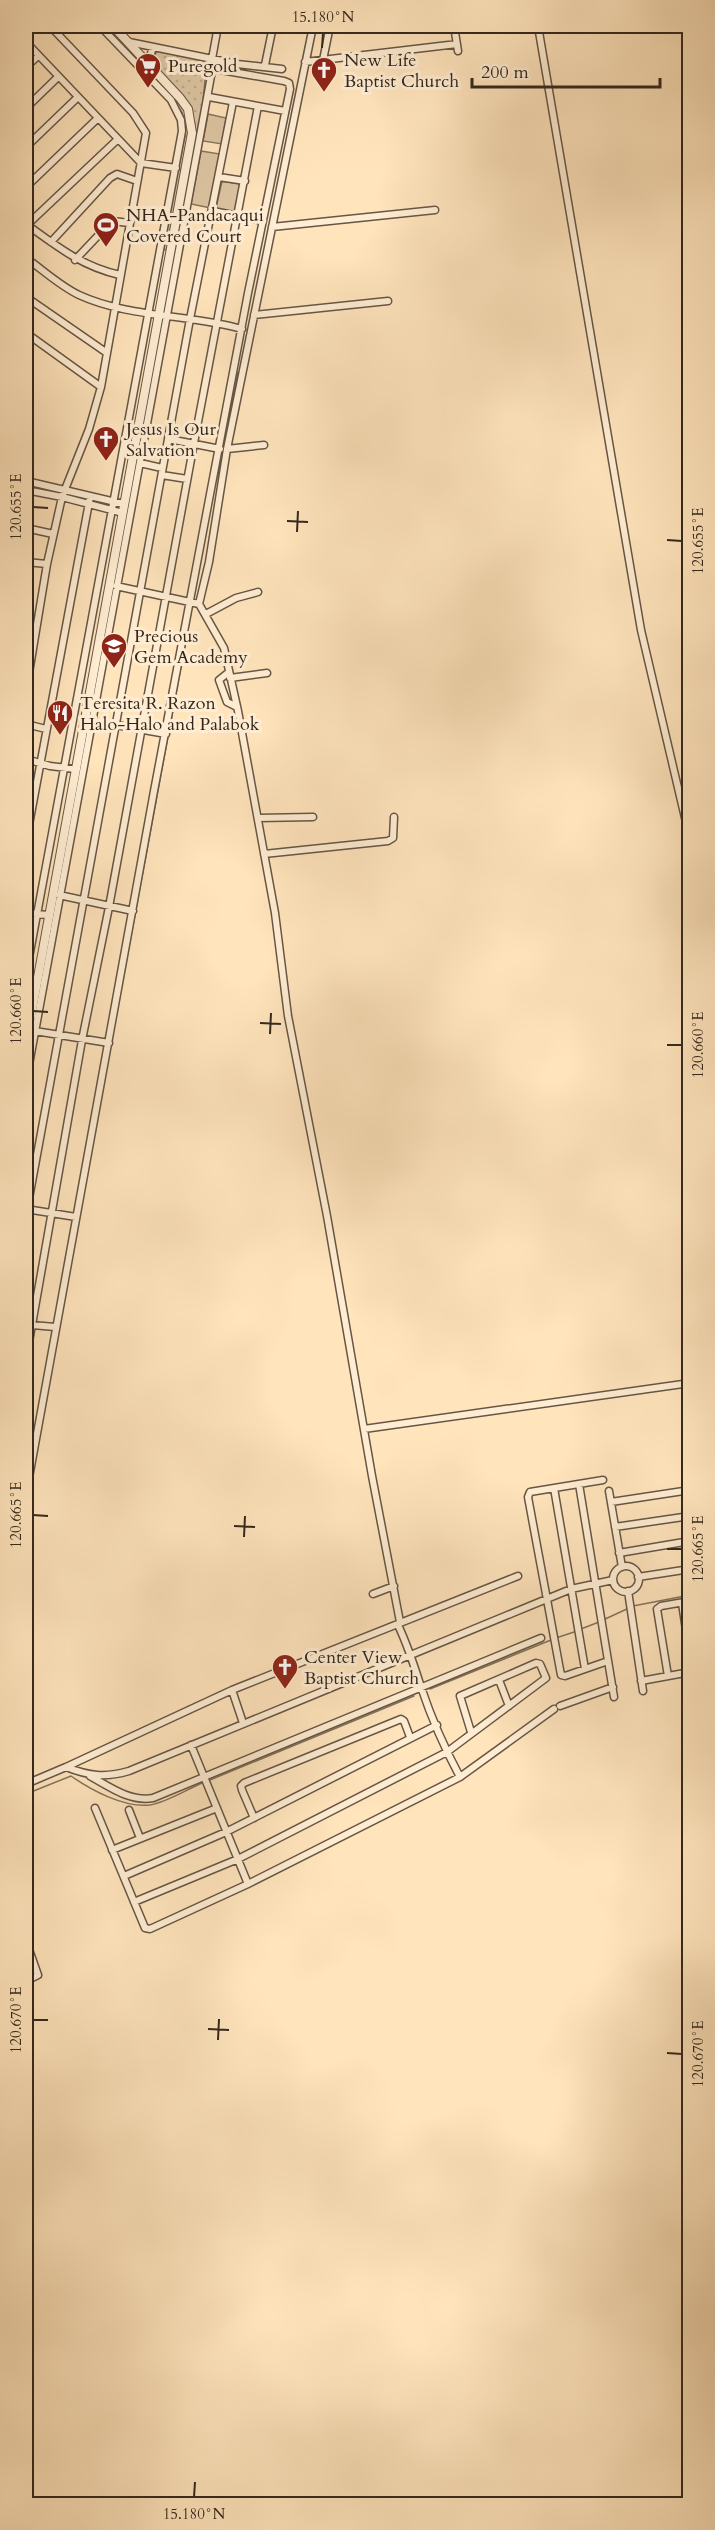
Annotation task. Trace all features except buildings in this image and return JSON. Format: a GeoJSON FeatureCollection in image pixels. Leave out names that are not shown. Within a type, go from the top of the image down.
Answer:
{"type":"FeatureCollection","features":[{"type":"Feature","properties":{"kind":"street"},"geometry":{"type":"LineString","coordinates":[[26,29],[30,26]]}},
{"type":"Feature","properties":{"kind":"street"},"geometry":{"type":"LineString","coordinates":[[26,691],[47,564],[62,497],[89,429],[101,387],[145,129],[50,26]]}},
{"type":"Feature","properties":{"kind":"street"},"geometry":{"type":"LineString","coordinates":[[26,1043],[48,915],[56,895],[140,463],[192,133],[188,109],[175,92],[100,26]]}},
{"type":"Feature","properties":{"kind":"street"},"geometry":{"type":"LineString","coordinates":[[26,974],[180,146],[181,120],[171,100],[144,66],[129,42],[113,26],[107,32]]}},
{"type":"Feature","properties":{"kind":"street"},"geometry":{"type":"LineString","coordinates":[[212,59],[218,26]]}},
{"type":"Feature","properties":{"kind":"street"},"geometry":{"type":"LineString","coordinates":[[264,65],[273,26]]}},
{"type":"Feature","properties":{"kind":"street"},"geometry":{"type":"LineString","coordinates":[[26,1494],[28,1473],[191,603],[254,315],[313,26]]}},
{"type":"Feature","properties":{"kind":"street"},"geometry":{"type":"LineString","coordinates":[[323,60],[330,26]]}},
{"type":"Feature","properties":{"kind":"street"},"geometry":{"type":"LineString","coordinates":[[305,62],[457,47],[454,26]]}},
{"type":"Feature","properties":{"kind":"street"},"geometry":{"type":"LineString","coordinates":[[538,26],[641,630],[690,839]]}},
{"type":"Feature","properties":{"kind":"street"},"geometry":{"type":"LineString","coordinates":[[26,42],[141,163],[176,168]]}},
{"type":"Feature","properties":{"kind":"street"},"geometry":{"type":"LineString","coordinates":[[129,42],[223,61],[282,69]]}},
{"type":"Feature","properties":{"kind":"street"},"geometry":{"type":"LineString","coordinates":[[144,66],[153,47]]}},
{"type":"Feature","properties":{"kind":"street"},"geometry":{"type":"LineString","coordinates":[[26,68],[38,56]]}},
{"type":"Feature","properties":{"kind":"street"},"geometry":{"type":"LineString","coordinates":[[221,70],[223,61]]}},
{"type":"Feature","properties":{"kind":"street"},"geometry":{"type":"LineString","coordinates":[[26,1081],[75,769],[124,504],[209,97],[212,72],[215,69],[289,83],[242,329],[223,449],[211,552],[199,604]]}},
{"type":"Feature","properties":{"kind":"street"},"geometry":{"type":"LineString","coordinates":[[26,108],[58,77]]}},
{"type":"Feature","properties":{"kind":"street"},"geometry":{"type":"LineString","coordinates":[[26,147],[78,97]]}},
{"type":"Feature","properties":{"kind":"street"},"geometry":{"type":"LineString","coordinates":[[209,97],[285,111]]}},
{"type":"Feature","properties":{"kind":"street"},"geometry":{"type":"LineString","coordinates":[[76,1217],[26,1211],[162,471],[170,439],[190,319],[233,102]]}},
{"type":"Feature","properties":{"kind":"street"},"geometry":{"type":"LineString","coordinates":[[26,1359],[82,1040],[109,907],[258,106]]}},
{"type":"Feature","properties":{"kind":"street"},"geometry":{"type":"LineString","coordinates":[[26,187],[98,118]]}},
{"type":"Feature","properties":{"kind":"street"},"geometry":{"type":"LineString","coordinates":[[118,139],[26,224],[75,260],[101,271],[120,275]]}},
{"type":"Feature","properties":{"kind":"street"},"geometry":{"type":"LineString","coordinates":[[51,242],[110,178],[117,174],[137,181]]}},
{"type":"Feature","properties":{"kind":"street"},"geometry":{"type":"LineString","coordinates":[[219,177],[245,182]]}},
{"type":"Feature","properties":{"kind":"street"},"geometry":{"type":"LineString","coordinates":[[272,227],[435,210]]}},
{"type":"Feature","properties":{"kind":"street"},"geometry":{"type":"LineString","coordinates":[[213,211],[263,220]]}},
{"type":"Feature","properties":{"kind":"street"},"geometry":{"type":"LineString","coordinates":[[75,260],[110,223],[113,221],[129,223]]}},
{"type":"Feature","properties":{"kind":"street"},"geometry":{"type":"LineString","coordinates":[[26,258],[79,294],[115,306],[217,322],[242,329]]}},
{"type":"Feature","properties":{"kind":"street"},"geometry":{"type":"LineString","coordinates":[[26,297],[107,353]]}},
{"type":"Feature","properties":{"kind":"street"},"geometry":{"type":"LineString","coordinates":[[254,315],[388,301]]}},
{"type":"Feature","properties":{"kind":"street"},"geometry":{"type":"LineString","coordinates":[[26,333],[101,387]]}},
{"type":"Feature","properties":{"kind":"street"},"geometry":{"type":"LineString","coordinates":[[170,439],[223,449],[264,446]]}},
{"type":"Feature","properties":{"kind":"street"},"geometry":{"type":"LineString","coordinates":[[140,463],[188,479]]}},
{"type":"Feature","properties":{"kind":"street"},"geometry":{"type":"LineString","coordinates":[[26,482],[124,504]]}},
{"type":"Feature","properties":{"kind":"street"},"geometry":{"type":"LineString","coordinates":[[26,490],[123,513]]}},
{"type":"Feature","properties":{"kind":"street"},"geometry":{"type":"LineString","coordinates":[[26,841],[39,761],[90,497]]}},
{"type":"Feature","properties":{"kind":"street"},"geometry":{"type":"LineString","coordinates":[[26,528],[53,534]]}},
{"type":"Feature","properties":{"kind":"street"},"geometry":{"type":"LineString","coordinates":[[26,562],[47,564]]}},
{"type":"Feature","properties":{"kind":"street"},"geometry":{"type":"LineString","coordinates":[[116,586],[199,604],[224,648],[258,818],[275,913],[288,1016],[327,1216],[399,1623],[421,1686],[447,1752],[460,1778]]}},
{"type":"Feature","properties":{"kind":"street"},"geometry":{"type":"LineString","coordinates":[[206,614],[236,598],[258,592]]}},
{"type":"Feature","properties":{"kind":"street"},"geometry":{"type":"LineString","coordinates":[[237,707],[227,702],[219,680],[230,675],[267,674]]}},
{"type":"Feature","properties":{"kind":"street"},"geometry":{"type":"LineString","coordinates":[[26,724],[46,729]]}},
{"type":"Feature","properties":{"kind":"street"},"geometry":{"type":"LineString","coordinates":[[116,725],[166,734]]}},
{"type":"Feature","properties":{"kind":"street"},"geometry":{"type":"LineString","coordinates":[[26,759],[39,761],[44,765],[75,769]]}},
{"type":"Feature","properties":{"kind":"street"},"geometry":{"type":"LineString","coordinates":[[26,797],[33,798]]}},
{"type":"Feature","properties":{"kind":"street"},"geometry":{"type":"LineString","coordinates":[[258,818],[313,817]]}},
{"type":"Feature","properties":{"kind":"street"},"geometry":{"type":"LineString","coordinates":[[264,854],[388,841],[393,838],[394,817]]}},
{"type":"Feature","properties":{"kind":"street"},"geometry":{"type":"LineString","coordinates":[[56,895],[133,911]]}},
{"type":"Feature","properties":{"kind":"street"},"geometry":{"type":"LineString","coordinates":[[26,913],[48,915]]}},
{"type":"Feature","properties":{"kind":"street"},"geometry":{"type":"LineString","coordinates":[[35,1031],[109,1043]]}},
{"type":"Feature","properties":{"kind":"street"},"geometry":{"type":"LineString","coordinates":[[32,1325],[55,1328]]}},
{"type":"Feature","properties":{"kind":"street"},"geometry":{"type":"LineString","coordinates":[[364,1429],[690,1383]]}},
{"type":"Feature","properties":{"kind":"street"},"geometry":{"type":"LineString","coordinates":[[603,1480],[530,1492],[528,1497],[561,1675],[608,1661]]}},
{"type":"Feature","properties":{"kind":"street"},"geometry":{"type":"LineString","coordinates":[[579,1484],[614,1697]]}},
{"type":"Feature","properties":{"kind":"street"},"geometry":{"type":"LineString","coordinates":[[554,1488],[585,1669]]}},
{"type":"Feature","properties":{"kind":"street"},"geometry":{"type":"LineString","coordinates":[[611,1502],[690,1490]]}},
{"type":"Feature","properties":{"kind":"street"},"geometry":{"type":"LineString","coordinates":[[609,1491],[622,1567]]}},
{"type":"Feature","properties":{"kind":"street"},"geometry":{"type":"LineString","coordinates":[[615,1527],[690,1516]]}},
{"type":"Feature","properties":{"kind":"street"},"geometry":{"type":"LineString","coordinates":[[620,1552],[690,1542]]}},
{"type":"Feature","properties":{"kind":"street"},"geometry":{"type":"LineString","coordinates":[[622,1567],[632,1568],[638,1577],[636,1585],[628,1591],[617,1588],[613,1580],[615,1573],[622,1567]]}},
{"type":"Feature","properties":{"kind":"street"},"geometry":{"type":"LineString","coordinates":[[638,1577],[690,1569]]}},
{"type":"Feature","properties":{"kind":"street"},"geometry":{"type":"LineString","coordinates":[[26,1784],[232,1690],[518,1576]]}},
{"type":"Feature","properties":{"kind":"street"},"geometry":{"type":"LineString","coordinates":[[88,1775],[115,1775],[129,1771],[571,1589],[613,1580]]}},
{"type":"Feature","properties":{"kind":"street"},"geometry":{"type":"LineString","coordinates":[[373,1594],[394,1586]]}},
{"type":"Feature","properties":{"kind":"street"},"geometry":{"type":"LineString","coordinates":[[628,1591],[643,1691]]}},
{"type":"Feature","properties":{"kind":"street"},"geometry":{"type":"LineString","coordinates":[[668,1676],[657,1609],[660,1606],[690,1601]]}},
{"type":"Feature","properties":{"kind":"street"},"geometry":{"type":"LineString","coordinates":[[682,1603],[690,1657]]}},
{"type":"Feature","properties":{"kind":"street"},"geometry":{"type":"LineString","coordinates":[[66,1767],[88,1775],[125,1796],[138,1799],[153,1798],[542,1638]]}},
{"type":"Feature","properties":{"kind":"street"},"geometry":{"type":"LineString","coordinates":[[134,1902],[238,1859],[447,1752],[546,1678],[538,1663],[460,1696],[471,1732]]}},
{"type":"Feature","properties":{"kind":"street"},"geometry":{"type":"LineString","coordinates":[[641,1681],[690,1672]]}},
{"type":"Feature","properties":{"kind":"street"},"geometry":{"type":"LineString","coordinates":[[498,1680],[509,1706]]}},
{"type":"Feature","properties":{"kind":"street"},"geometry":{"type":"LineString","coordinates":[[95,1808],[145,1928],[150,1929],[248,1884],[460,1778],[557,1708],[613,1687]]}},
{"type":"Feature","properties":{"kind":"street"},"geometry":{"type":"LineString","coordinates":[[232,1690],[243,1723]]}},
{"type":"Feature","properties":{"kind":"street"},"geometry":{"type":"LineString","coordinates":[[254,1818],[242,1791],[241,1786],[244,1784],[401,1719],[410,1737]]}},
{"type":"Feature","properties":{"kind":"street"},"geometry":{"type":"LineString","coordinates":[[124,1876],[226,1832],[437,1725]]}},
{"type":"Feature","properties":{"kind":"street"},"geometry":{"type":"LineString","coordinates":[[191,1745],[248,1884]]}},
{"type":"Feature","properties":{"kind":"street"},"geometry":{"type":"LineString","coordinates":[[112,1850],[217,1808]]}},
{"type":"Feature","properties":{"kind":"street"},"geometry":{"type":"LineString","coordinates":[[129,1810],[140,1838]]}},
{"type":"Feature","properties":{"kind":"street"},"geometry":{"type":"LineString","coordinates":[[26,1941],[38,1971],[38,1975],[26,1981]]}},
{"type":"Feature","properties":{"kind":"shaded area"},"geometry":{"type":"Polygon","coordinates":[[[158,51],[207,60],[200,132],[196,132],[191,108],[154,66],[153,56],[158,51]]]}},
{"type":"Feature","properties":{"kind":"shaded area"},"geometry":{"type":"Polygon","coordinates":[[[169,89],[188,113],[190,130],[167,250],[163,249],[163,245],[185,135],[182,113],[168,93],[169,89]]]}},
{"type":"Feature","properties":{"kind":"shaded area"},"geometry":{"type":"Polygon","coordinates":[[[208,114],[226,118],[222,144],[203,141],[208,114]]]}},
{"type":"Feature","properties":{"kind":"shaded area"},"geometry":{"type":"Polygon","coordinates":[[[196,132],[200,132],[166,309],[163,306],[196,132]]]}},
{"type":"Feature","properties":{"kind":"shaded area"},"geometry":{"type":"Polygon","coordinates":[[[201,151],[220,154],[211,208],[191,204],[201,151]]]}},
{"type":"Feature","properties":{"kind":"shaded area"},"geometry":{"type":"Polygon","coordinates":[[[222,181],[240,184],[235,213],[216,208],[222,181]]]}},
{"type":"Feature","properties":{"kind":"waterway"},"geometry":{"type":"LineString","coordinates":[[222,448],[238,372]]}},
{"type":"Feature","properties":{"kind":"waterway"},"geometry":{"type":"LineString","coordinates":[[219,465],[221,452]]}},
{"type":"Feature","properties":{"kind":"waterway"},"geometry":{"type":"LineString","coordinates":[[116,1017],[192,607]]}},
{"type":"Feature","properties":{"kind":"waterway"},"geometry":{"type":"LineString","coordinates":[[633,1606],[690,1595]]}},
{"type":"Feature","properties":{"kind":"waterway"},"geometry":{"type":"LineString","coordinates":[[603,1620],[629,1608]]}},
{"type":"Feature","properties":{"kind":"waterway"},"geometry":{"type":"LineString","coordinates":[[581,1629],[599,1622]]}},
{"type":"Feature","properties":{"kind":"waterway"},"geometry":{"type":"LineString","coordinates":[[556,1638],[577,1631]]}},
{"type":"Feature","properties":{"kind":"waterway"},"geometry":{"type":"LineString","coordinates":[[430,1689],[551,1640]]}},
{"type":"Feature","properties":{"kind":"waterway"},"geometry":{"type":"LineString","coordinates":[[210,1780],[414,1696]]}},
{"type":"Feature","properties":{"kind":"waterway"},"geometry":{"type":"LineString","coordinates":[[26,1794],[71,1776],[88,1787],[119,1801],[150,1805],[170,1799],[202,1783]]}},
{"type":"Feature","properties":{"kind":"place","name":"Puregold"},"geometry":{"type":"Point","coordinates":[148,89]}},
{"type":"Feature","properties":{"kind":"place","name":"New Life Baptist Church"},"geometry":{"type":"Point","coordinates":[324,93]}},
{"type":"Feature","properties":{"kind":"place","name":"NHA-Pandacaqui Covered Court"},"geometry":{"type":"Point","coordinates":[106,248]}},
{"type":"Feature","properties":{"kind":"place","name":"Jesus Is Our Salvation"},"geometry":{"type":"Point","coordinates":[106,462]}},
{"type":"Feature","properties":{"kind":"place","name":"Precious Gem Academy"},"geometry":{"type":"Point","coordinates":[114,669]}},
{"type":"Feature","properties":{"kind":"place","name":"Teresita R. Razon Halo-Halo and Palabok"},"geometry":{"type":"Point","coordinates":[60,736]}},
{"type":"Feature","properties":{"kind":"place","name":"Center View Baptist Church"},"geometry":{"type":"Point","coordinates":[285,1690]}}]}
